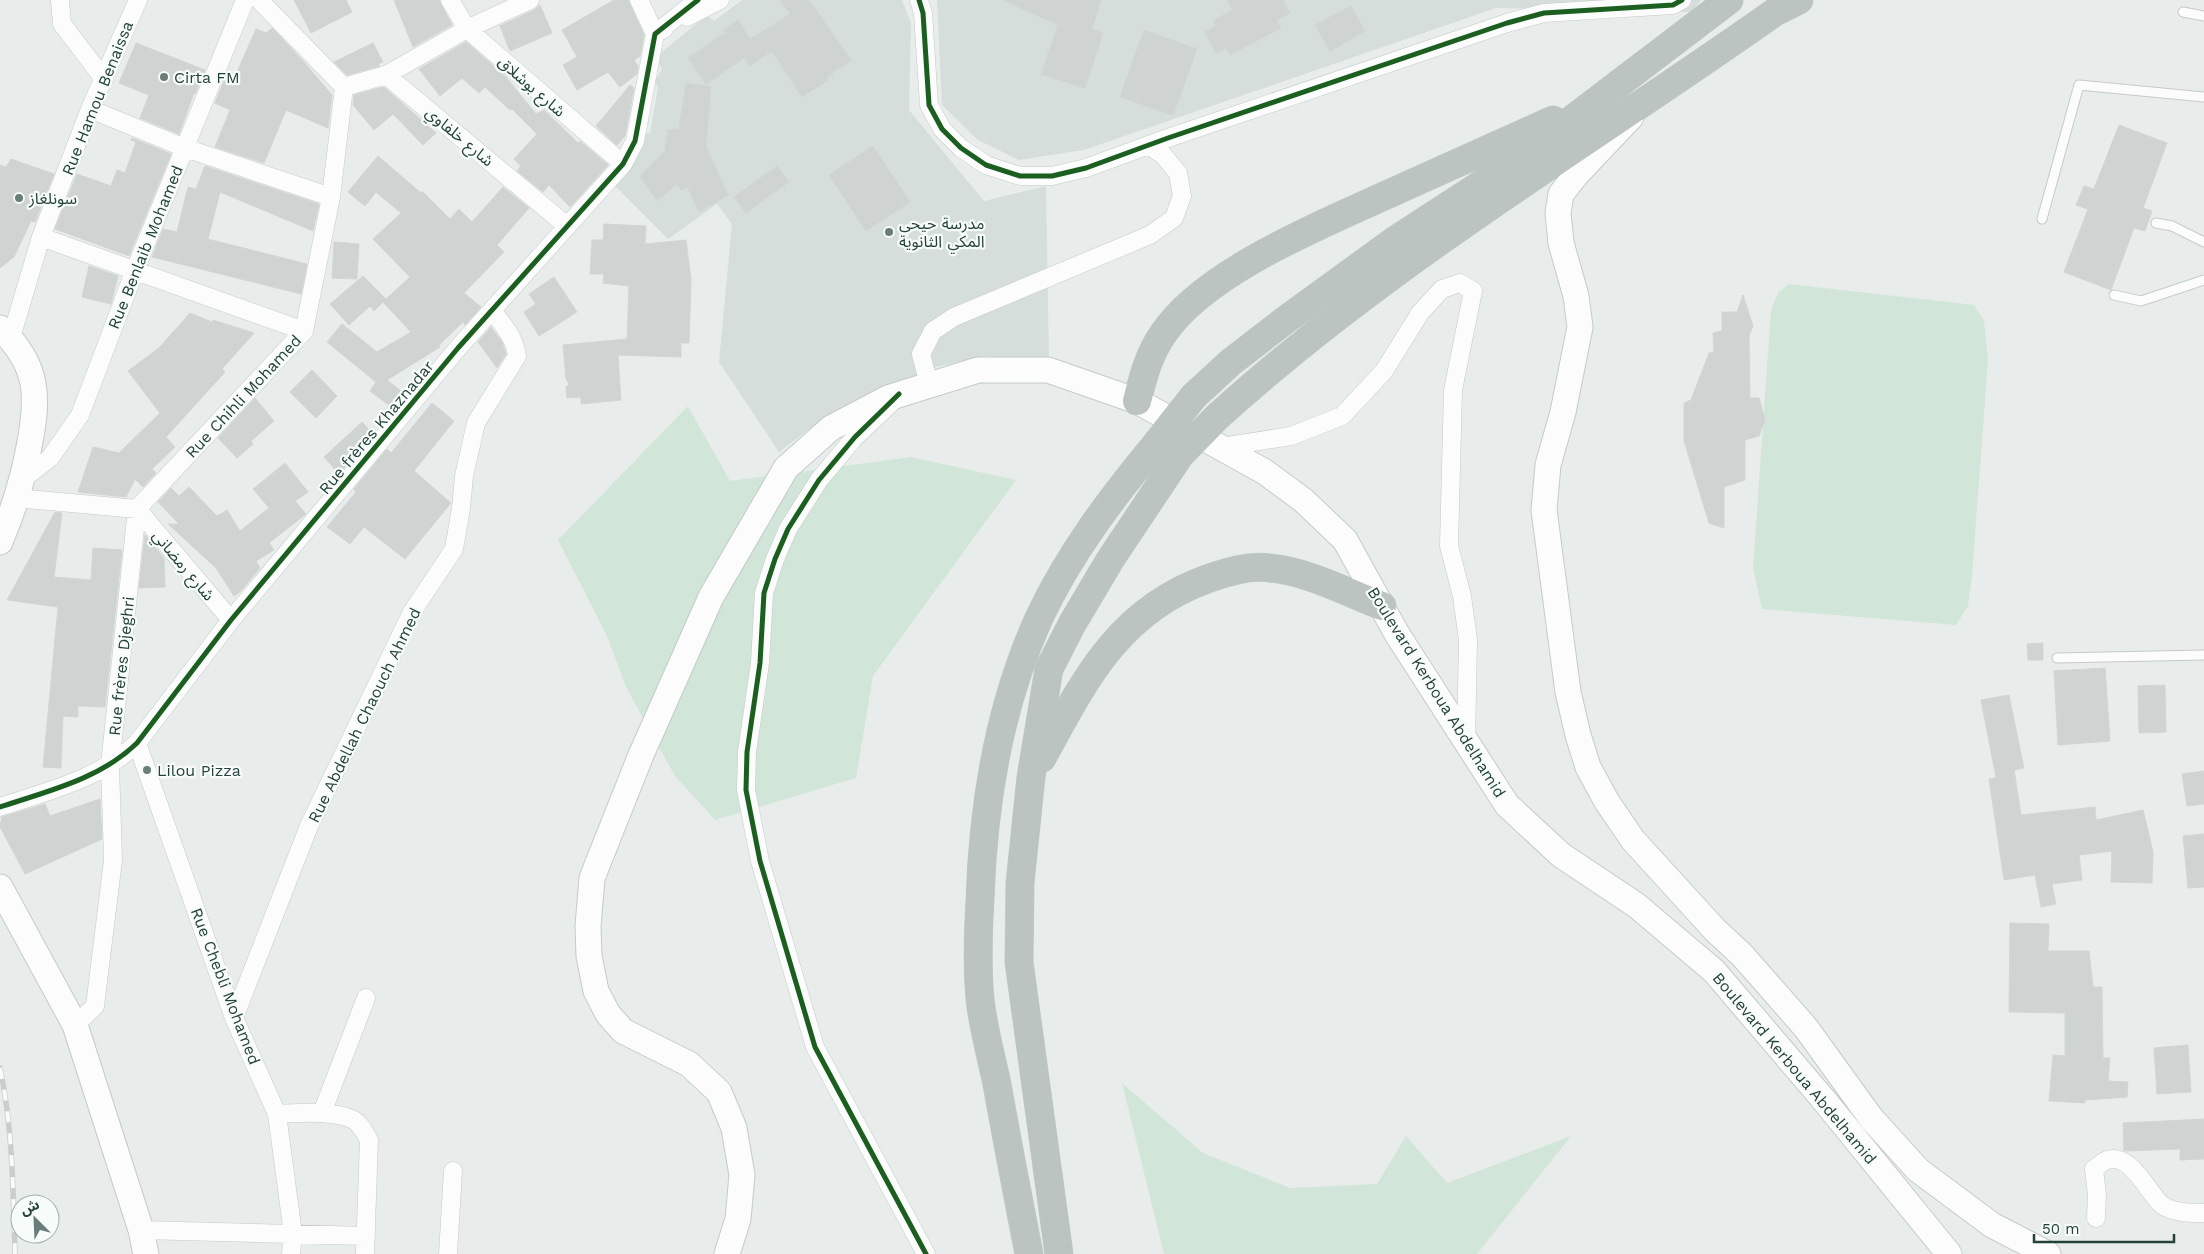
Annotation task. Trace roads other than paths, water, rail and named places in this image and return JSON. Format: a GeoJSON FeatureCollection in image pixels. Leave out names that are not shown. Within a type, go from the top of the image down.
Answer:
{"type":"FeatureCollection","features":[{"type":"Feature","properties":{"kind":"highway"},"geometry":{"type":"LineString","coordinates":[[1059,1254],[1045,1164],[1019,962],[1020,883],[1031,777],[1049,669],[1072,624],[1110,560],[1194,396],[1231,362],[1288,318],[1394,241],[1520,159],[1728,0]]}},
{"type":"Feature","properties":{"kind":"highway"},"geometry":{"type":"LineString","coordinates":[[1029,1254],[980,1000],[978,931],[982,846],[990,784],[1005,717],[1020,667],[1039,618],[1066,568],[1108,503],[1168,449],[1217,417],[1259,379],[1399,269],[1775,12],[1799,0]]}},
{"type":"Feature","properties":{"kind":"highway"},"geometry":{"type":"LineString","coordinates":[[1137,401],[1145,368],[1163,334],[1184,310],[1216,282],[1255,259],[1339,216],[1597,99]]}},
{"type":"Feature","properties":{"kind":"highway"},"geometry":{"type":"LineString","coordinates":[[1031,777],[1085,680],[1122,633],[1148,609],[1190,585],[1233,570],[1269,567],[1310,577],[1382,606]]}},
{"type":"Feature","properties":{"kind":"main road"},"geometry":{"type":"LineString","coordinates":[[1650,97],[1576,175],[1561,194],[1558,214],[1561,243],[1576,296],[1580,328],[1563,412],[1548,466],[1544,510],[1568,692],[1588,767],[1607,802],[1633,840],[1715,930],[1742,955],[1806,1028],[1871,1118],[1918,1170],[1992,1225],[2048,1254]]}},
{"type":"Feature","properties":{"kind":"main road"},"geometry":{"type":"LineString","coordinates":[[0,542],[20,489],[36,413],[31,373],[23,355],[6,333]]}},
{"type":"Feature","properties":{"kind":"main road","name":"Boulevard Kerboua Abdelhamid"},"geometry":{"type":"LineString","coordinates":[[726,1254],[738,1219],[742,1175],[734,1128],[719,1092],[689,1064],[623,1031],[608,1014],[596,990],[589,956],[588,926],[592,878],[641,755],[711,597],[786,468],[831,428],[888,398],[978,370],[1048,370],[1137,401],[1265,472],[1303,500],[1345,540],[1396,634],[1507,805],[1560,855],[1636,905],[1714,971],[1948,1254]]}},
{"type":"Feature","properties":{"kind":"main road"},"geometry":{"type":"LineString","coordinates":[[0,887],[76,1025],[144,1242]]}},
{"type":"Feature","properties":{"kind":"main road"},"geometry":{"type":"LineString","coordinates":[[1692,952],[1699,952],[1709,944],[1715,930]]}},
{"type":"Feature","properties":{"kind":"street"},"geometry":{"type":"LineString","coordinates":[[60,0],[62,24],[104,79]]}},
{"type":"Feature","properties":{"kind":"street","name":"Rue Hamou Benaissa"},"geometry":{"type":"LineString","coordinates":[[6,333],[90,109],[138,0]]}},
{"type":"Feature","properties":{"kind":"street","name":"Rue Benlaib Mohamed"},"geometry":{"type":"LineString","coordinates":[[20,489],[50,458],[80,415],[135,270],[245,0]]}},
{"type":"Feature","properties":{"kind":"street"},"geometry":{"type":"LineString","coordinates":[[259,0],[344,87],[386,75],[466,29],[530,0]]}},
{"type":"Feature","properties":{"kind":"street","name":"شارع بوشلاق"},"geometry":{"type":"LineString","coordinates":[[450,0],[466,29],[623,164]]}},
{"type":"Feature","properties":{"kind":"street"},"geometry":{"type":"LineString","coordinates":[[639,0],[655,34]]}},
{"type":"Feature","properties":{"kind":"street"},"geometry":{"type":"LineString","coordinates":[[655,34],[698,0]]}},
{"type":"Feature","properties":{"kind":"street"},"geometry":{"type":"LineString","coordinates":[[655,34],[720,0]]}},
{"type":"Feature","properties":{"kind":"street"},"geometry":{"type":"LineString","coordinates":[[919,0],[923,13],[929,105],[942,129],[961,148],[986,165],[1020,176],[1052,176],[1086,168],[1148,145],[1507,23],[1544,14],[1673,5],[1682,0]]}},
{"type":"Feature","properties":{"kind":"street","name":"Rue frères Khaznadar"},"geometry":{"type":"LineString","coordinates":[[0,807],[79,780],[110,765],[137,743],[231,620],[452,355],[623,164],[635,141],[655,34]]}},
{"type":"Feature","properties":{"kind":"street","name":"شارع خلفاوي"},"geometry":{"type":"LineString","coordinates":[[386,75],[568,226]]}},
{"type":"Feature","properties":{"kind":"street","name":"Rue Chihli Mohamed"},"geometry":{"type":"LineString","coordinates":[[137,509],[304,331],[331,197],[344,87]]}},
{"type":"Feature","properties":{"kind":"street"},"geometry":{"type":"LineString","coordinates":[[90,109],[185,148],[331,197]]}},
{"type":"Feature","properties":{"kind":"street"},"geometry":{"type":"LineString","coordinates":[[929,385],[921,354],[933,330],[954,317],[1150,235],[1174,218],[1182,196],[1178,174],[1163,155],[1148,145]]}},
{"type":"Feature","properties":{"kind":"street"},"geometry":{"type":"LineString","coordinates":[[41,237],[304,331]]}},
{"type":"Feature","properties":{"kind":"street"},"geometry":{"type":"LineString","coordinates":[[1221,447],[1291,436],[1342,416],[1384,371],[1420,313],[1442,289],[1460,283],[1473,292],[1453,390],[1449,546],[1462,596],[1468,640],[1466,743]]}},
{"type":"Feature","properties":{"kind":"street","name":"Rue Abdellah Chaouch Ahmed"},"geometry":{"type":"LineString","coordinates":[[234,1018],[309,826],[412,612],[454,549],[464,476],[476,423],[517,356],[516,345],[492,310]]}},
{"type":"Feature","properties":{"kind":"street"},"geometry":{"type":"LineString","coordinates":[[899,394],[855,437],[819,480],[788,529],[776,559],[764,593],[760,663],[747,752],[746,790],[760,861],[815,1047],[926,1254]]}},
{"type":"Feature","properties":{"kind":"street"},"geometry":{"type":"LineString","coordinates":[[20,489],[137,509]]}},
{"type":"Feature","properties":{"kind":"street","name":"شارع رمضاني"},"geometry":{"type":"LineString","coordinates":[[137,509],[231,620]]}},
{"type":"Feature","properties":{"kind":"street","name":"Rue frères Djeghri"},"geometry":{"type":"LineString","coordinates":[[76,1025],[95,1006],[113,860],[110,765],[137,509]]}},
{"type":"Feature","properties":{"kind":"street","name":"Rue Chebli Mohamed"},"geometry":{"type":"LineString","coordinates":[[137,743],[234,1018],[277,1114],[292,1234],[291,1254]]}},
{"type":"Feature","properties":{"kind":"street"},"geometry":{"type":"LineString","coordinates":[[322,1113],[366,998]]}},
{"type":"Feature","properties":{"kind":"street"},"geometry":{"type":"LineString","coordinates":[[277,1114],[322,1113],[353,1119],[362,1128],[369,1140],[365,1254]]}},
{"type":"Feature","properties":{"kind":"street"},"geometry":{"type":"LineString","coordinates":[[2096,1218],[2097,1195],[2094,1169],[2108,1160],[2122,1162],[2135,1171],[2162,1205],[2174,1211],[2204,1213]]}},
{"type":"Feature","properties":{"kind":"street"},"geometry":{"type":"LineString","coordinates":[[448,1254],[453,1171]]}},
{"type":"Feature","properties":{"kind":"street"},"geometry":{"type":"LineString","coordinates":[[144,1242],[292,1234],[366,1236]]}},
{"type":"Feature","properties":{"kind":"lane"},"geometry":{"type":"LineString","coordinates":[[2183,12],[2204,16]]}},
{"type":"Feature","properties":{"kind":"lane"},"geometry":{"type":"LineString","coordinates":[[2042,218],[2079,85],[2204,97]]}},
{"type":"Feature","properties":{"kind":"lane"},"geometry":{"type":"LineString","coordinates":[[2156,223],[2172,226],[2204,242]]}},
{"type":"Feature","properties":{"kind":"lane"},"geometry":{"type":"LineString","coordinates":[[2114,295],[2141,301],[2204,280]]}},
{"type":"Feature","properties":{"kind":"lane"},"geometry":{"type":"LineString","coordinates":[[2057,658],[2204,655]]}},
{"type":"Feature","properties":{"kind":"railway"},"geometry":{"type":"LineString","coordinates":[[0,1068],[10,1137],[15,1254]]}},
{"type":"Feature","properties":{"kind":"place","name":"Cirta FM"},"geometry":{"type":"Point","coordinates":[164,77]}},
{"type":"Feature","properties":{"kind":"place","name":"سونلغاز"},"geometry":{"type":"Point","coordinates":[19,198]}},
{"type":"Feature","properties":{"kind":"place","name":"مدرسة حيحي المكي الثانوية"},"geometry":{"type":"Point","coordinates":[889,232]}},
{"type":"Feature","properties":{"kind":"place","name":"Lilou Pizza"},"geometry":{"type":"Point","coordinates":[147,770]}}]}
